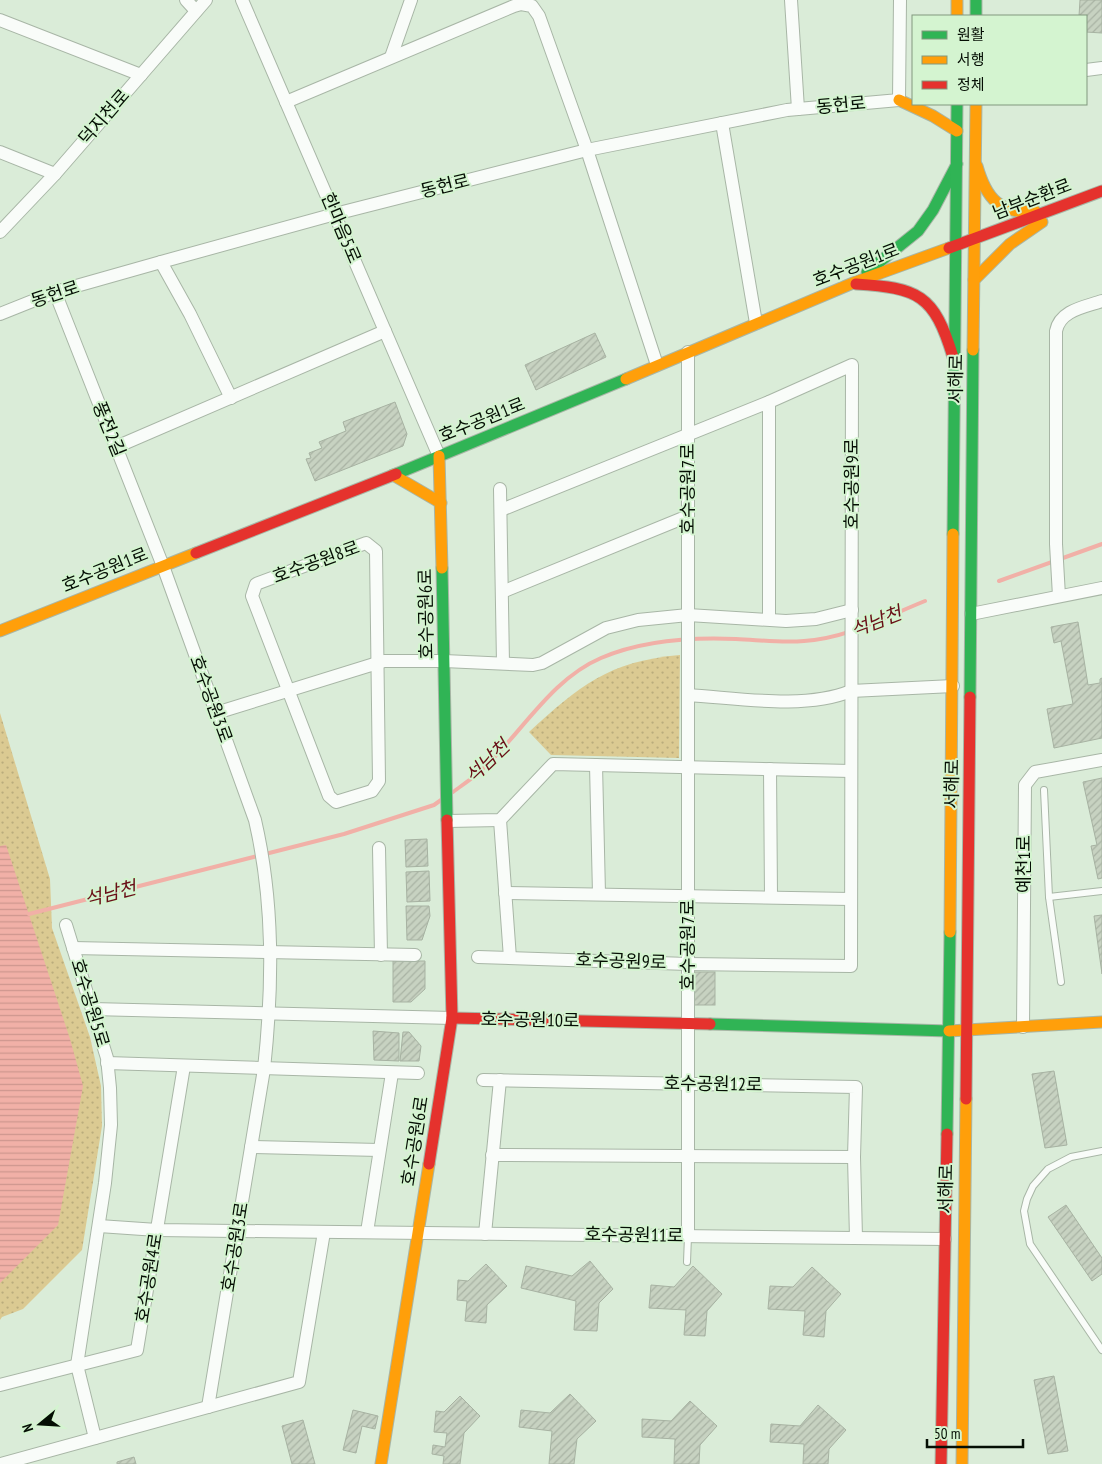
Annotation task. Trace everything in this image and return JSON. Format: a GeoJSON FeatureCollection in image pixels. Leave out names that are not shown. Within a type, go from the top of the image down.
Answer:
{"type":"FeatureCollection","features":[{"type":"Feature","properties":{"kind":"main road"},"geometry":{"type":"LineString","coordinates":[[957,0],[957,15]]}},
{"type":"Feature","properties":{"kind":"main road"},"geometry":{"type":"LineString","coordinates":[[976,0],[976,15]]}},
{"type":"Feature","properties":{"kind":"main road"},"geometry":{"type":"LineString","coordinates":[[899,100],[912,95]]}},
{"type":"Feature","properties":{"kind":"main road"},"geometry":{"type":"LineString","coordinates":[[899,100],[933,116],[957,131]]}},
{"type":"Feature","properties":{"kind":"main road","name":"서해로"},"geometry":{"type":"LineString","coordinates":[[941,1464],[949,1030],[958,245],[957,105]]}},
{"type":"Feature","properties":{"kind":"main road","name":"서해로"},"geometry":{"type":"LineString","coordinates":[[962,1464],[968,1030],[976,109]]}},
{"type":"Feature","properties":{"kind":"main road"},"geometry":{"type":"LineString","coordinates":[[976,160],[986,191],[994,202],[1006,209],[1029,212],[1067,204]]}},
{"type":"Feature","properties":{"kind":"main road"},"geometry":{"type":"LineString","coordinates":[[852,283],[918,230],[933,210],[957,164]]}},
{"type":"Feature","properties":{"kind":"main road","name":"남부순환로"},"geometry":{"type":"LineString","coordinates":[[975,239],[1102,191]]}},
{"type":"Feature","properties":{"kind":"main road"},"geometry":{"type":"LineString","coordinates":[[974,280],[1010,244],[1067,204]]}},
{"type":"Feature","properties":{"kind":"main road","name":"호수공원1로"},"geometry":{"type":"LineString","coordinates":[[0,631],[393,475],[852,283],[975,239]]}},
{"type":"Feature","properties":{"kind":"main road"},"geometry":{"type":"LineString","coordinates":[[852,283],[903,289],[922,298],[944,331],[956,370]]}},
{"type":"Feature","properties":{"kind":"main road","name":"호수공원6로"},"geometry":{"type":"LineString","coordinates":[[381,1464],[452,1018],[439,456]]}},
{"type":"Feature","properties":{"kind":"main road"},"geometry":{"type":"LineString","coordinates":[[393,475],[441,503]]}},
{"type":"Feature","properties":{"kind":"main road","name":"호수공원10로"},"geometry":{"type":"LineString","coordinates":[[452,1018],[968,1030]]}},
{"type":"Feature","properties":{"kind":"main road"},"geometry":{"type":"LineString","coordinates":[[968,1030],[1102,1022]]}},
{"type":"Feature","properties":{"kind":"street"},"geometry":{"type":"LineString","coordinates":[[186,0],[196,11]]}},
{"type":"Feature","properties":{"kind":"street","name":"덕지천로"},"geometry":{"type":"LineString","coordinates":[[0,232],[55,174],[206,0]]}},
{"type":"Feature","properties":{"kind":"street","name":"한마음5로"},"geometry":{"type":"LineString","coordinates":[[242,0],[439,456]]}},
{"type":"Feature","properties":{"kind":"street"},"geometry":{"type":"LineString","coordinates":[[391,57],[412,0]]}},
{"type":"Feature","properties":{"kind":"street"},"geometry":{"type":"LineString","coordinates":[[791,0],[798,109]]}},
{"type":"Feature","properties":{"kind":"street"},"geometry":{"type":"LineString","coordinates":[[899,100],[900,0]]}},
{"type":"Feature","properties":{"kind":"street"},"geometry":{"type":"LineString","coordinates":[[286,102],[514,6],[521,4],[532,6],[539,16],[587,150],[657,365]]}},
{"type":"Feature","properties":{"kind":"street"},"geometry":{"type":"LineString","coordinates":[[0,20],[141,75]]}},
{"type":"Feature","properties":{"kind":"street"},"geometry":{"type":"LineString","coordinates":[[1087,70],[1102,68]]}},
{"type":"Feature","properties":{"kind":"street","name":"동헌로"},"geometry":{"type":"LineString","coordinates":[[0,314],[55,292],[161,262],[335,214],[587,150],[798,109],[899,100]]}},
{"type":"Feature","properties":{"kind":"street"},"geometry":{"type":"LineString","coordinates":[[722,123],[756,323]]}},
{"type":"Feature","properties":{"kind":"street"},"geometry":{"type":"LineString","coordinates":[[0,152],[55,174]]}},
{"type":"Feature","properties":{"kind":"street"},"geometry":{"type":"LineString","coordinates":[[161,262],[190,314],[231,398]]}},
{"type":"Feature","properties":{"kind":"street","name":"풍전2길"},"geometry":{"type":"LineString","coordinates":[[55,292],[163,566]]}},
{"type":"Feature","properties":{"kind":"street"},"geometry":{"type":"LineString","coordinates":[[1059,596],[1056,544],[1057,323],[1069,312],[1102,301]]}},
{"type":"Feature","properties":{"kind":"street"},"geometry":{"type":"LineString","coordinates":[[116,447],[385,332]]}},
{"type":"Feature","properties":{"kind":"street","name":"호수공원7로"},"geometry":{"type":"LineString","coordinates":[[688,352],[688,1236]]}},
{"type":"Feature","properties":{"kind":"street","name":"호수공원9로"},"geometry":{"type":"LineString","coordinates":[[478,957],[688,964],[851,966],[852,365],[769,402],[501,510]]}},
{"type":"Feature","properties":{"kind":"street"},"geometry":{"type":"LineString","coordinates":[[769,402],[769,620]]}},
{"type":"Feature","properties":{"kind":"street"},"geometry":{"type":"LineString","coordinates":[[500,489],[503,663]]}},
{"type":"Feature","properties":{"kind":"street"},"geometry":{"type":"LineString","coordinates":[[502,592],[688,516]]}},
{"type":"Feature","properties":{"kind":"street","name":"호수공원8로"},"geometry":{"type":"LineString","coordinates":[[366,544],[376,551],[379,781],[372,791],[336,802],[330,796],[288,691],[252,596],[256,584],[366,544]]}},
{"type":"Feature","properties":{"kind":"street","name":"호수공원3로"},"geometry":{"type":"LineString","coordinates":[[163,566],[258,832],[265,873],[271,952],[270,1013],[264,1069],[208,1407]]}},
{"type":"Feature","properties":{"kind":"street"},"geometry":{"type":"LineString","coordinates":[[972,614],[1102,588]]}},
{"type":"Feature","properties":{"kind":"street"},"geometry":{"type":"LineString","coordinates":[[216,713],[378,663],[444,661],[533,665],[542,663],[606,628],[638,620],[769,620],[786,622],[816,619],[852,610]]}},
{"type":"Feature","properties":{"kind":"street"},"geometry":{"type":"LineString","coordinates":[[688,695],[783,700],[819,699],[852,691],[953,686]]}},
{"type":"Feature","properties":{"kind":"street","name":"예천1로"},"geometry":{"type":"LineString","coordinates":[[1023,1027],[1025,786],[1035,772],[1102,760]]}},
{"type":"Feature","properties":{"kind":"street"},"geometry":{"type":"LineString","coordinates":[[448,821],[500,820],[553,764],[851,771]]}},
{"type":"Feature","properties":{"kind":"street"},"geometry":{"type":"LineString","coordinates":[[596,765],[599,894]]}},
{"type":"Feature","properties":{"kind":"street"},"geometry":{"type":"LineString","coordinates":[[770,769],[771,897]]}},
{"type":"Feature","properties":{"kind":"street"},"geometry":{"type":"LineString","coordinates":[[500,820],[510,958]]}},
{"type":"Feature","properties":{"kind":"street"},"geometry":{"type":"LineString","coordinates":[[379,848],[381,955]]}},
{"type":"Feature","properties":{"kind":"street"},"geometry":{"type":"LineString","coordinates":[[505,893],[851,899]]}},
{"type":"Feature","properties":{"kind":"street"},"geometry":{"type":"LineString","coordinates":[[66,925],[73,948]]}},
{"type":"Feature","properties":{"kind":"street","name":"호수공원5로"},"geometry":{"type":"LineString","coordinates":[[96,1438],[77,1365],[99,1226],[111,1125],[107,1063],[73,948],[415,956]]}},
{"type":"Feature","properties":{"kind":"street","name":"호수공원10로"},"geometry":{"type":"LineString","coordinates":[[92,1008],[452,1018]]}},
{"type":"Feature","properties":{"kind":"street"},"geometry":{"type":"LineString","coordinates":[[107,1063],[418,1074]]}},
{"type":"Feature","properties":{"kind":"street","name":"호수공원4로"},"geometry":{"type":"LineString","coordinates":[[0,1385],[138,1350],[184,1066]]}},
{"type":"Feature","properties":{"kind":"street"},"geometry":{"type":"LineString","coordinates":[[366,1232],[392,1073]]}},
{"type":"Feature","properties":{"kind":"street","name":"호수공원12로"},"geometry":{"type":"LineString","coordinates":[[483,1080],[856,1087],[854,1157],[856,1238]]}},
{"type":"Feature","properties":{"kind":"street"},"geometry":{"type":"LineString","coordinates":[[485,1234],[500,1080]]}},
{"type":"Feature","properties":{"kind":"street"},"geometry":{"type":"LineString","coordinates":[[251,1147],[379,1150]]}},
{"type":"Feature","properties":{"kind":"street"},"geometry":{"type":"LineString","coordinates":[[492,1156],[854,1157]]}},
{"type":"Feature","properties":{"kind":"street","name":"호수공원11로"},"geometry":{"type":"LineString","coordinates":[[99,1226],[158,1230],[945,1239]]}},
{"type":"Feature","properties":{"kind":"street"},"geometry":{"type":"LineString","coordinates":[[1,1464],[299,1382],[324,1232]]}},
{"type":"Feature","properties":{"kind":"lane"},"geometry":{"type":"LineString","coordinates":[[1044,790],[1049,897],[1061,982]]}},
{"type":"Feature","properties":{"kind":"lane"},"geometry":{"type":"LineString","coordinates":[[1049,897],[1102,891]]}},
{"type":"Feature","properties":{"kind":"lane"},"geometry":{"type":"LineString","coordinates":[[1102,1151],[1071,1157],[1048,1169],[1037,1179],[1029,1192],[1024,1218],[1033,1249],[1102,1350]]}},
{"type":"Feature","properties":{"kind":"lane"},"geometry":{"type":"LineString","coordinates":[[687,1262],[688,1236]]}},
{"type":"Feature","properties":{"kind":"shaded area"},"geometry":{"type":"Polygon","coordinates":[[[680,655],[679,758],[551,755],[529,732],[564,701],[597,678],[633,663],[680,655]]]}},
{"type":"Feature","properties":{"kind":"shaded area"},"geometry":{"type":"Polygon","coordinates":[[[0,713],[50,879],[52,928],[90,1037],[101,1086],[102,1126],[82,1250],[23,1309],[2,1317],[0,1320],[0,713]]]}},
{"type":"Feature","properties":{"kind":"shaded area"},"geometry":{"type":"Polygon","coordinates":[[[6,845],[70,1039],[83,1086],[58,1225],[0,1283],[0,846],[6,845]]]}},
{"type":"Feature","properties":{"kind":"building"},"geometry":{"type":"Polygon","coordinates":[[[1080,0],[1102,0],[1102,33],[1087,32],[1087,15],[1079,15],[1080,0]]]}},
{"type":"Feature","properties":{"kind":"building"},"geometry":{"type":"Polygon","coordinates":[[[595,333],[606,357],[536,390],[525,365],[595,333]]]}},
{"type":"Feature","properties":{"kind":"building"},"geometry":{"type":"Polygon","coordinates":[[[395,402],[407,434],[403,446],[315,481],[306,459],[311,458],[309,453],[322,448],[319,442],[346,431],[343,422],[395,402]]]}},
{"type":"Feature","properties":{"kind":"building"},"geometry":{"type":"Polygon","coordinates":[[[1078,622],[1088,685],[1100,683],[1102,678],[1102,738],[1054,748],[1047,709],[1073,704],[1061,641],[1054,643],[1051,627],[1078,622]]]}},
{"type":"Feature","properties":{"kind":"building"},"geometry":{"type":"Polygon","coordinates":[[[1102,778],[1102,878],[1098,879],[1091,846],[1097,845],[1083,782],[1102,778]]]}},
{"type":"Feature","properties":{"kind":"building"},"geometry":{"type":"Polygon","coordinates":[[[427,839],[428,866],[406,867],[405,840],[427,839]]]}},
{"type":"Feature","properties":{"kind":"building"},"geometry":{"type":"Polygon","coordinates":[[[429,871],[430,901],[407,902],[406,872],[429,871]]]}},
{"type":"Feature","properties":{"kind":"building"},"geometry":{"type":"Polygon","coordinates":[[[406,906],[429,906],[430,916],[422,940],[407,940],[406,906]]]}},
{"type":"Feature","properties":{"kind":"building"},"geometry":{"type":"Polygon","coordinates":[[[1102,915],[1102,974],[1094,916],[1102,915]]]}},
{"type":"Feature","properties":{"kind":"building"},"geometry":{"type":"Polygon","coordinates":[[[393,961],[425,961],[425,989],[411,1002],[393,1002],[393,961]]]}},
{"type":"Feature","properties":{"kind":"building"},"geometry":{"type":"Polygon","coordinates":[[[689,972],[715,972],[715,1005],[689,1005],[689,972]]]}},
{"type":"Feature","properties":{"kind":"building"},"geometry":{"type":"Polygon","coordinates":[[[373,1031],[399,1033],[399,1061],[374,1060],[373,1031]]]}},
{"type":"Feature","properties":{"kind":"building"},"geometry":{"type":"Polygon","coordinates":[[[403,1032],[409,1032],[421,1046],[419,1061],[400,1061],[403,1032]]]}},
{"type":"Feature","properties":{"kind":"building"},"geometry":{"type":"Polygon","coordinates":[[[1054,1071],[1067,1145],[1045,1148],[1032,1074],[1054,1071]]]}},
{"type":"Feature","properties":{"kind":"building"},"geometry":{"type":"Polygon","coordinates":[[[1066,1205],[1102,1258],[1102,1274],[1092,1281],[1048,1217],[1066,1205]]]}},
{"type":"Feature","properties":{"kind":"building"},"geometry":{"type":"Polygon","coordinates":[[[590,1261],[613,1289],[599,1303],[597,1331],[574,1330],[576,1301],[521,1288],[526,1266],[572,1276],[590,1261]]]}},
{"type":"Feature","properties":{"kind":"building"},"geometry":{"type":"Polygon","coordinates":[[[486,1264],[507,1286],[487,1305],[486,1323],[465,1321],[467,1301],[457,1300],[458,1280],[468,1281],[486,1264]]]}},
{"type":"Feature","properties":{"kind":"building"},"geometry":{"type":"Polygon","coordinates":[[[693,1266],[722,1294],[707,1311],[705,1336],[684,1335],[686,1310],[649,1308],[651,1285],[674,1287],[693,1266]]]}},
{"type":"Feature","properties":{"kind":"building"},"geometry":{"type":"Polygon","coordinates":[[[812,1267],[841,1294],[826,1311],[824,1337],[803,1335],[805,1311],[768,1309],[770,1286],[793,1287],[812,1267]]]}},
{"type":"Feature","properties":{"kind":"building"},"geometry":{"type":"Polygon","coordinates":[[[1054,1376],[1068,1451],[1048,1454],[1034,1380],[1054,1376]]]}},
{"type":"Feature","properties":{"kind":"building"},"geometry":{"type":"Polygon","coordinates":[[[570,1394],[596,1421],[577,1439],[574,1464],[549,1464],[552,1431],[519,1427],[521,1410],[550,1413],[570,1394]]]}},
{"type":"Feature","properties":{"kind":"building"},"geometry":{"type":"Polygon","coordinates":[[[460,1396],[480,1416],[464,1433],[460,1464],[443,1464],[444,1456],[432,1454],[433,1445],[445,1447],[447,1433],[434,1432],[436,1411],[444,1412],[460,1396]]]}},
{"type":"Feature","properties":{"kind":"building"},"geometry":{"type":"Polygon","coordinates":[[[690,1401],[717,1426],[700,1445],[699,1464],[674,1464],[675,1439],[642,1437],[642,1419],[671,1421],[690,1401]]]}},
{"type":"Feature","properties":{"kind":"building"},"geometry":{"type":"Polygon","coordinates":[[[818,1405],[846,1430],[829,1449],[828,1464],[803,1464],[804,1444],[770,1442],[771,1424],[800,1426],[818,1405]]]}},
{"type":"Feature","properties":{"kind":"building"},"geometry":{"type":"Polygon","coordinates":[[[353,1410],[378,1416],[375,1429],[362,1426],[356,1453],[343,1450],[353,1410]]]}},
{"type":"Feature","properties":{"kind":"building"},"geometry":{"type":"Polygon","coordinates":[[[303,1420],[315,1464],[292,1464],[282,1426],[303,1420]]]}},
{"type":"Feature","properties":{"kind":"building"},"geometry":{"type":"Polygon","coordinates":[[[134,1457],[136,1464],[117,1464],[117,1462],[134,1457]]]}},
{"type":"Feature","properties":{"kind":"waterway","name":"석남천"},"geometry":{"type":"LineString","coordinates":[[999,581],[1102,544]]}},
{"type":"Feature","properties":{"kind":"waterway","name":"석남천"},"geometry":{"type":"LineString","coordinates":[[453,792],[492,760],[535,711],[566,680],[582,668],[601,658],[633,647],[685,639],[787,642],[820,639],[866,626],[925,601]]}},
{"type":"Feature","properties":{"kind":"waterway","name":"석남천"},"geometry":{"type":"LineString","coordinates":[[29,914],[344,834],[434,805],[441,800]]}},
{"type":"Feature","properties":{"kind":"traffic: fast"},"geometry":{"type":"LineString","coordinates":[[976,0],[976,15]]}},
{"type":"Feature","properties":{"kind":"traffic: fast"},"geometry":{"type":"LineString","coordinates":[[953,534],[957,105]]}},
{"type":"Feature","properties":{"kind":"traffic: fast"},"geometry":{"type":"LineString","coordinates":[[867,272],[918,231],[933,210],[957,164]]}},
{"type":"Feature","properties":{"kind":"traffic: fast"},"geometry":{"type":"LineString","coordinates":[[970,697],[973,350]]}},
{"type":"Feature","properties":{"kind":"traffic: fast"},"geometry":{"type":"LineString","coordinates":[[396,474],[626,379]]}},
{"type":"Feature","properties":{"kind":"traffic: fast"},"geometry":{"type":"LineString","coordinates":[[442,568],[447,820]]}},
{"type":"Feature","properties":{"kind":"traffic: fast"},"geometry":{"type":"LineString","coordinates":[[947,1134],[950,932]]}},
{"type":"Feature","properties":{"kind":"traffic: fast"},"geometry":{"type":"LineString","coordinates":[[710,1024],[949,1031]]}},
{"type":"Feature","properties":{"kind":"traffic: slow"},"geometry":{"type":"LineString","coordinates":[[957,0],[957,15]]}},
{"type":"Feature","properties":{"kind":"traffic: slow"},"geometry":{"type":"LineString","coordinates":[[899,100],[933,116],[957,131]]}},
{"type":"Feature","properties":{"kind":"traffic: slow"},"geometry":{"type":"LineString","coordinates":[[973,350],[976,105]]}},
{"type":"Feature","properties":{"kind":"traffic: slow"},"geometry":{"type":"LineString","coordinates":[[977,166],[985,187],[996,202],[1012,210],[1023,212],[1035,211]]}},
{"type":"Feature","properties":{"kind":"traffic: slow"},"geometry":{"type":"LineString","coordinates":[[974,280],[1010,244],[1042,222]]}},
{"type":"Feature","properties":{"kind":"traffic: slow"},"geometry":{"type":"LineString","coordinates":[[626,379],[853,283],[949,248]]}},
{"type":"Feature","properties":{"kind":"traffic: slow"},"geometry":{"type":"LineString","coordinates":[[439,456],[442,568]]}},
{"type":"Feature","properties":{"kind":"traffic: slow"},"geometry":{"type":"LineString","coordinates":[[393,475],[441,503]]}},
{"type":"Feature","properties":{"kind":"traffic: slow"},"geometry":{"type":"LineString","coordinates":[[950,932],[953,534]]}},
{"type":"Feature","properties":{"kind":"traffic: slow"},"geometry":{"type":"LineString","coordinates":[[0,631],[196,553]]}},
{"type":"Feature","properties":{"kind":"traffic: slow"},"geometry":{"type":"LineString","coordinates":[[949,1031],[1102,1022]]}},
{"type":"Feature","properties":{"kind":"traffic: slow"},"geometry":{"type":"LineString","coordinates":[[962,1464],[966,1099]]}},
{"type":"Feature","properties":{"kind":"traffic: slow"},"geometry":{"type":"LineString","coordinates":[[381,1464],[429,1164]]}},
{"type":"Feature","properties":{"kind":"traffic: jam"},"geometry":{"type":"LineString","coordinates":[[949,248],[1102,191]]}},
{"type":"Feature","properties":{"kind":"traffic: jam"},"geometry":{"type":"LineString","coordinates":[[856,284],[895,288],[921,298],[939,320],[953,357]]}},
{"type":"Feature","properties":{"kind":"traffic: jam"},"geometry":{"type":"LineString","coordinates":[[196,553],[396,474]]}},
{"type":"Feature","properties":{"kind":"traffic: jam"},"geometry":{"type":"LineString","coordinates":[[966,1099],[970,697]]}},
{"type":"Feature","properties":{"kind":"traffic: jam"},"geometry":{"type":"LineString","coordinates":[[429,1164],[452,1018],[447,820]]}},
{"type":"Feature","properties":{"kind":"traffic: jam"},"geometry":{"type":"LineString","coordinates":[[452,1018],[710,1024]]}},
{"type":"Feature","properties":{"kind":"traffic: jam"},"geometry":{"type":"LineString","coordinates":[[941,1464],[947,1134]]}}]}
